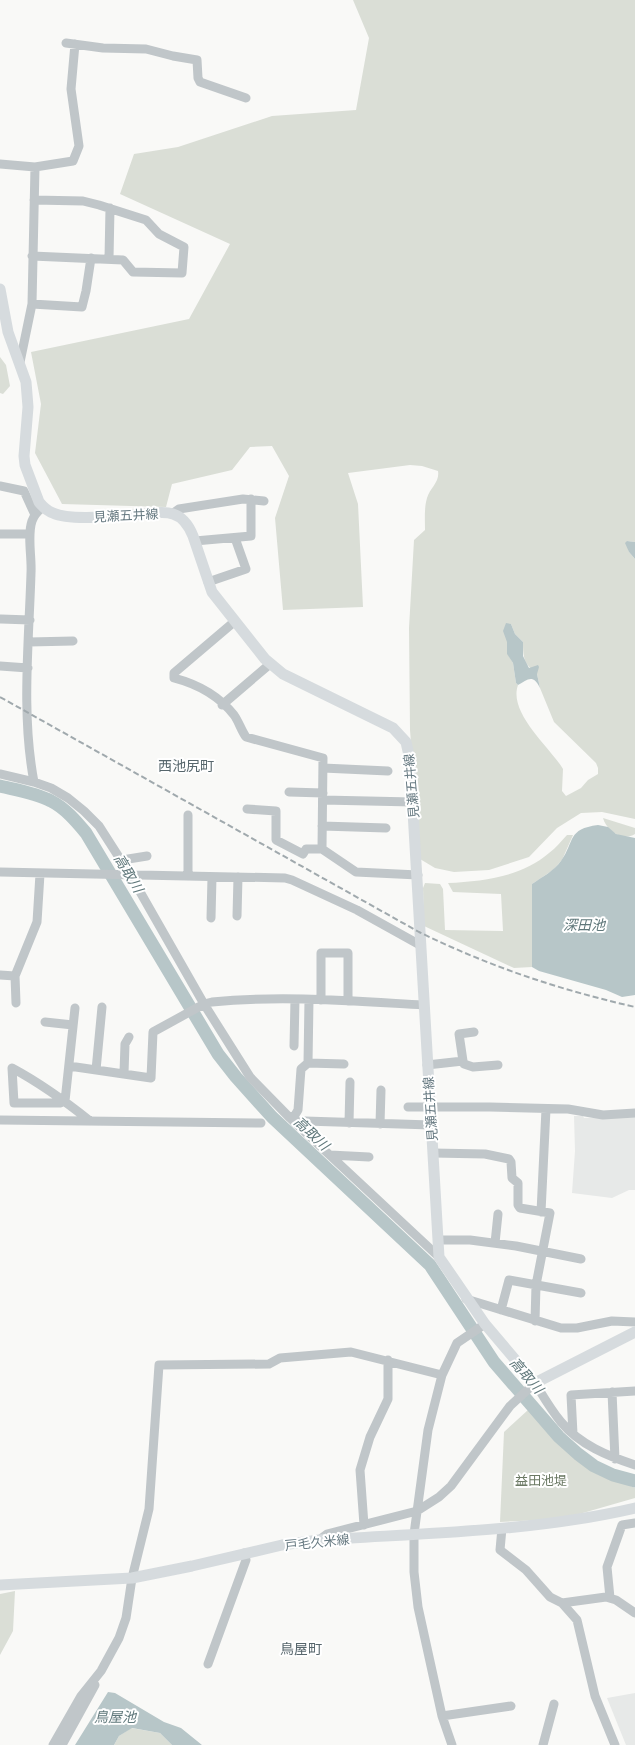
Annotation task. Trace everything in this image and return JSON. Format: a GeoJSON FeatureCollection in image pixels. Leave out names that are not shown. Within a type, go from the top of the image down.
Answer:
{"type":"FeatureCollection","features":[{"type":"Feature","properties":{"kind":"main road"},"geometry":{"type":"LineString","coordinates":[[0,289],[8,332],[26,382],[28,407],[24,456],[25,465],[36,494],[39,511]]}},
{"type":"Feature","properties":{"kind":"main road","name":"見瀬五井線"},"geometry":{"type":"LineString","coordinates":[[39,511],[70,517],[164,512],[179,517],[189,527],[208,582],[216,600],[256,650],[270,664],[283,674],[305,686],[386,723],[406,742],[409,750],[418,875],[423,1005],[439,1257],[484,1325],[532,1386]]}},
{"type":"Feature","properties":{"kind":"main road"},"geometry":{"type":"LineString","coordinates":[[532,1386],[635,1332]]}},
{"type":"Feature","properties":{"kind":"main road","name":"戸毛久米線"},"geometry":{"type":"LineString","coordinates":[[0,1585],[132,1578],[244,1553],[319,1540],[545,1524],[596,1517],[635,1508]]}},
{"type":"Feature","properties":{"kind":"street"},"geometry":{"type":"LineString","coordinates":[[0,164],[35,167],[73,161],[78,151],[79,142],[72,89],[71,44],[103,48],[146,49],[197,60],[198,78],[200,82],[246,98]]}},
{"type":"Feature","properties":{"kind":"street"},"geometry":{"type":"LineString","coordinates":[[20,362],[32,304],[35,167]]}},
{"type":"Feature","properties":{"kind":"street"},"geometry":{"type":"LineString","coordinates":[[32,256],[123,260],[133,272],[182,273],[184,246],[159,234],[146,220],[91,202],[34,200]]}},
{"type":"Feature","properties":{"kind":"street"},"geometry":{"type":"LineString","coordinates":[[109,259],[110,208]]}},
{"type":"Feature","properties":{"kind":"street"},"geometry":{"type":"LineString","coordinates":[[32,304],[82,307],[86,291],[90,258]]}},
{"type":"Feature","properties":{"kind":"street"},"geometry":{"type":"LineString","coordinates":[[0,486],[24,491],[39,511],[32,521],[30,534],[32,563],[28,668],[29,748],[34,782]]}},
{"type":"Feature","properties":{"kind":"street"},"geometry":{"type":"LineString","coordinates":[[195,541],[251,536],[251,499]]}},
{"type":"Feature","properties":{"kind":"street"},"geometry":{"type":"LineString","coordinates":[[172,514],[179,509],[237,500],[251,499],[264,501]]}},
{"type":"Feature","properties":{"kind":"street"},"geometry":{"type":"LineString","coordinates":[[0,534],[30,534]]}},
{"type":"Feature","properties":{"kind":"street"},"geometry":{"type":"LineString","coordinates":[[208,582],[246,569],[235,538]]}},
{"type":"Feature","properties":{"kind":"street"},"geometry":{"type":"LineString","coordinates":[[1,619],[30,620]]}},
{"type":"Feature","properties":{"kind":"street"},"geometry":{"type":"LineString","coordinates":[[234,622],[174,673],[174,678],[198,686],[222,705],[234,716],[246,737],[323,758],[322,849]]}},
{"type":"Feature","properties":{"kind":"street"},"geometry":{"type":"LineString","coordinates":[[29,642],[73,641]]}},
{"type":"Feature","properties":{"kind":"street"},"geometry":{"type":"LineString","coordinates":[[222,705],[270,664]]}},
{"type":"Feature","properties":{"kind":"street"},"geometry":{"type":"LineString","coordinates":[[0,666],[28,668]]}},
{"type":"Feature","properties":{"kind":"street"},"geometry":{"type":"LineString","coordinates":[[323,768],[388,770]]}},
{"type":"Feature","properties":{"kind":"street"},"geometry":{"type":"LineString","coordinates":[[0,774],[34,782],[51,788],[68,798],[99,826],[122,860],[127,876],[202,1004],[242,1066],[262,1091],[439,1257]]}},
{"type":"Feature","properties":{"kind":"street"},"geometry":{"type":"LineString","coordinates":[[289,792],[323,796],[413,802]]}},
{"type":"Feature","properties":{"kind":"street"},"geometry":{"type":"LineString","coordinates":[[247,809],[276,811],[276,840],[303,854],[306,849],[322,849],[356,872],[418,875]]}},
{"type":"Feature","properties":{"kind":"street"},"geometry":{"type":"LineString","coordinates":[[188,815],[188,876]]}},
{"type":"Feature","properties":{"kind":"street"},"geometry":{"type":"LineString","coordinates":[[322,826],[386,828]]}},
{"type":"Feature","properties":{"kind":"street"},"geometry":{"type":"LineString","coordinates":[[122,860],[147,856]]}},
{"type":"Feature","properties":{"kind":"street"},"geometry":{"type":"LineString","coordinates":[[0,872],[100,876],[278,877],[292,880],[364,914],[420,945]]}},
{"type":"Feature","properties":{"kind":"street"},"geometry":{"type":"LineString","coordinates":[[16,1003],[15,976],[37,922],[40,874]]}},
{"type":"Feature","properties":{"kind":"street"},"geometry":{"type":"LineString","coordinates":[[211,918],[212,877]]}},
{"type":"Feature","properties":{"kind":"street"},"geometry":{"type":"LineString","coordinates":[[237,916],[238,877]]}},
{"type":"Feature","properties":{"kind":"street"},"geometry":{"type":"LineString","coordinates":[[321,1000],[321,953],[348,953],[348,1001]]}},
{"type":"Feature","properties":{"kind":"street"},"geometry":{"type":"LineString","coordinates":[[0,975],[15,976]]}},
{"type":"Feature","properties":{"kind":"street"},"geometry":{"type":"LineString","coordinates":[[294,1046],[295,999]]}},
{"type":"Feature","properties":{"kind":"street"},"geometry":{"type":"LineString","coordinates":[[69,1066],[151,1078],[153,1032],[202,1004],[252,1000],[295,999],[423,1005]]}},
{"type":"Feature","properties":{"kind":"street"},"geometry":{"type":"LineString","coordinates":[[308,1063],[309,1000]]}},
{"type":"Feature","properties":{"kind":"street"},"geometry":{"type":"LineString","coordinates":[[96,1070],[102,1007]]}},
{"type":"Feature","properties":{"kind":"street"},"geometry":{"type":"LineString","coordinates":[[66,1101],[75,1008]]}},
{"type":"Feature","properties":{"kind":"street"},"geometry":{"type":"LineString","coordinates":[[45,1022],[73,1025]]}},
{"type":"Feature","properties":{"kind":"street"},"geometry":{"type":"LineString","coordinates":[[474,1032],[459,1034],[464,1064],[473,1067],[498,1065]]}},
{"type":"Feature","properties":{"kind":"street"},"geometry":{"type":"LineString","coordinates":[[124,1073],[125,1044],[129,1037]]}},
{"type":"Feature","properties":{"kind":"street"},"geometry":{"type":"LineString","coordinates":[[427,1065],[463,1061]]}},
{"type":"Feature","properties":{"kind":"street"},"geometry":{"type":"LineString","coordinates":[[293,1120],[298,1110],[301,1068],[308,1063],[344,1064]]}},
{"type":"Feature","properties":{"kind":"street"},"geometry":{"type":"LineString","coordinates":[[66,1101],[60,1103],[14,1103],[12,1068],[38,1082],[66,1101],[90,1121]]}},
{"type":"Feature","properties":{"kind":"street"},"geometry":{"type":"LineString","coordinates":[[349,1123],[350,1082]]}},
{"type":"Feature","properties":{"kind":"street"},"geometry":{"type":"LineString","coordinates":[[380,1124],[381,1090]]}},
{"type":"Feature","properties":{"kind":"street"},"geometry":{"type":"LineString","coordinates":[[408,1107],[546,1108],[581,1110],[603,1115],[635,1113]]}},
{"type":"Feature","properties":{"kind":"street"},"geometry":{"type":"LineString","coordinates":[[541,1212],[546,1108]]}},
{"type":"Feature","properties":{"kind":"street"},"geometry":{"type":"LineString","coordinates":[[0,1120],[261,1122]]}},
{"type":"Feature","properties":{"kind":"street"},"geometry":{"type":"LineString","coordinates":[[293,1120],[380,1124],[431,1124]]}},
{"type":"Feature","properties":{"kind":"street"},"geometry":{"type":"LineString","coordinates":[[433,1153],[485,1154],[509,1159],[511,1162],[512,1178],[518,1183],[520,1208],[550,1213],[536,1285],[535,1321]]}},
{"type":"Feature","properties":{"kind":"street"},"geometry":{"type":"LineString","coordinates":[[330,1155],[370,1157]]}},
{"type":"Feature","properties":{"kind":"street"},"geometry":{"type":"LineString","coordinates":[[495,1243],[498,1214]]}},
{"type":"Feature","properties":{"kind":"street"},"geometry":{"type":"LineString","coordinates":[[438,1240],[470,1240],[495,1243],[582,1259]]}},
{"type":"Feature","properties":{"kind":"street"},"geometry":{"type":"LineString","coordinates":[[501,1310],[509,1280],[581,1293]]}},
{"type":"Feature","properties":{"kind":"street"},"geometry":{"type":"LineString","coordinates":[[466,1299],[553,1327],[568,1329],[612,1321],[635,1322]]}},
{"type":"Feature","properties":{"kind":"street"},"geometry":{"type":"LineString","coordinates":[[452,1745],[442,1716],[418,1607],[414,1572],[414,1534],[428,1430],[442,1375],[458,1343],[484,1325]]}},
{"type":"Feature","properties":{"kind":"street"},"geometry":{"type":"LineString","coordinates":[[62,1745],[88,1700],[101,1671],[120,1638],[126,1618],[132,1578],[149,1510],[159,1365],[269,1364],[280,1358],[351,1352],[388,1360],[442,1375]]}},
{"type":"Feature","properties":{"kind":"street"},"geometry":{"type":"LineString","coordinates":[[364,1525],[360,1470],[370,1437],[388,1399],[388,1360]]}},
{"type":"Feature","properties":{"kind":"street"},"geometry":{"type":"LineString","coordinates":[[319,1540],[327,1534],[417,1511],[439,1497],[451,1486],[510,1406],[532,1386],[573,1434],[593,1448],[615,1459],[635,1465]]}},
{"type":"Feature","properties":{"kind":"street"},"geometry":{"type":"LineString","coordinates":[[573,1434],[571,1395],[635,1391]]}},
{"type":"Feature","properties":{"kind":"street"},"geometry":{"type":"LineString","coordinates":[[612,1392],[615,1459]]}},
{"type":"Feature","properties":{"kind":"street"},"geometry":{"type":"LineString","coordinates":[[610,1598],[607,1566],[622,1525],[635,1523]]}},
{"type":"Feature","properties":{"kind":"street"},"geometry":{"type":"LineString","coordinates":[[502,1528],[500,1550],[526,1570],[550,1597],[562,1603],[577,1620],[595,1696],[615,1745]]}},
{"type":"Feature","properties":{"kind":"street"},"geometry":{"type":"LineString","coordinates":[[208,1664],[246,1560],[244,1553]]}},
{"type":"Feature","properties":{"kind":"street"},"geometry":{"type":"LineString","coordinates":[[562,1603],[606,1597],[616,1600],[635,1612]]}},
{"type":"Feature","properties":{"kind":"street"},"geometry":{"type":"LineString","coordinates":[[53,1745],[81,1696],[101,1671]]}},
{"type":"Feature","properties":{"kind":"street"},"geometry":{"type":"LineString","coordinates":[[543,1745],[554,1704]]}},
{"type":"Feature","properties":{"kind":"street"},"geometry":{"type":"LineString","coordinates":[[442,1716],[511,1706]]}},
{"type":"Feature","properties":{"kind":"shaded area"},"geometry":{"type":"Polygon","coordinates":[[[574,1116],[583,1116],[584,1118],[635,1116],[635,1190],[629,1190],[612,1198],[572,1193],[575,1151],[574,1116]]]}},
{"type":"Feature","properties":{"kind":"shaded area"},"geometry":{"type":"Polygon","coordinates":[[[635,1693],[635,1745],[626,1745],[607,1698],[635,1693]]]}},
{"type":"Feature","properties":{"kind":"green space"},"geometry":{"type":"Polygon","coordinates":[[[353,0],[635,0],[635,542],[627,541],[629,552],[635,559],[635,819],[602,812],[581,813],[557,828],[529,857],[489,870],[454,872],[435,868],[420,859],[410,730],[409,628],[414,540],[425,530],[426,502],[428,494],[438,478],[438,471],[422,466],[410,465],[348,473],[358,504],[363,607],[283,610],[275,518],[289,476],[272,446],[250,447],[232,470],[172,484],[166,507],[62,504],[35,453],[41,404],[31,352],[189,319],[230,244],[120,194],[134,154],[178,147],[272,116],[356,110],[369,38],[353,0]],[[511,624],[507,642],[507,653],[513,663],[516,683],[518,685],[517,696],[519,707],[524,718],[563,769],[562,791],[566,796],[581,788],[588,780],[598,774],[598,768],[596,763],[554,722],[540,688],[537,674],[529,667],[525,660],[523,642],[515,634],[511,624]]]}},
{"type":"Feature","properties":{"kind":"green space"},"geometry":{"type":"Polygon","coordinates":[[[0,357],[6,365],[10,386],[3,394],[0,393],[0,357]]]}},
{"type":"Feature","properties":{"kind":"green space"},"geometry":{"type":"Polygon","coordinates":[[[603,818],[635,828],[635,834],[625,837],[615,834],[607,827],[603,818]]]}},
{"type":"Feature","properties":{"kind":"green space"},"geometry":{"type":"Polygon","coordinates":[[[567,835],[573,835],[562,860],[553,870],[532,884],[532,967],[514,968],[424,926],[423,888],[425,883],[440,884],[443,889],[445,930],[503,931],[501,894],[453,892],[448,883],[475,881],[514,873],[538,861],[554,849],[567,835]]]}},
{"type":"Feature","properties":{"kind":"green space","name":"益田池堤"},"geometry":{"type":"Polygon","coordinates":[[[528,1410],[575,1457],[594,1470],[635,1488],[635,1498],[562,1519],[500,1522],[504,1432],[528,1410]]]}},
{"type":"Feature","properties":{"kind":"green space"},"geometry":{"type":"Polygon","coordinates":[[[15,1591],[13,1631],[0,1655],[0,1594],[15,1591]]]}},
{"type":"Feature","properties":{"kind":"green space"},"geometry":{"type":"Polygon","coordinates":[[[131,1728],[160,1733],[172,1745],[114,1745],[119,1736],[131,1728]]]}},
{"type":"Feature","properties":{"kind":"water"},"geometry":{"type":"Polygon","coordinates":[[[627,541],[635,542],[635,559],[629,552],[625,543],[627,541]]]}},
{"type":"Feature","properties":{"kind":"water"},"geometry":{"type":"Polygon","coordinates":[[[506,623],[511,624],[515,634],[523,642],[523,656],[529,668],[538,665],[539,667],[537,674],[540,688],[535,680],[532,679],[518,685],[516,683],[513,663],[507,654],[507,642],[503,631],[506,623]]]}},
{"type":"Feature","properties":{"kind":"water","name":"深田池"},"geometry":{"type":"Polygon","coordinates":[[[598,825],[608,827],[616,834],[635,838],[635,995],[622,997],[606,990],[539,971],[532,967],[532,884],[548,874],[558,865],[576,833],[588,827],[598,825]]]}},
{"type":"Feature","properties":{"kind":"water","name":"鳥屋池"},"geometry":{"type":"Polygon","coordinates":[[[108,1692],[115,1693],[164,1722],[181,1728],[202,1745],[172,1745],[160,1733],[132,1728],[119,1736],[114,1745],[75,1745],[108,1692]]]}},
{"type":"Feature","properties":{"kind":"waterway","name":"高取川"},"geometry":{"type":"LineString","coordinates":[[0,786],[45,798],[61,807],[74,819],[86,833],[218,1054],[236,1077],[272,1117],[430,1265],[494,1362],[559,1437],[594,1466],[613,1475],[635,1481]]}},
{"type":"Feature","properties":{"kind":"railway"},"geometry":{"type":"LineString","coordinates":[[0,697],[419,932],[472,956],[525,976],[578,993],[635,1007]]}},
{"type":"Feature","properties":{"kind":"district","name":"西池尻町"},"geometry":{"type":"Point","coordinates":[186,765]}},
{"type":"Feature","properties":{"kind":"district","name":"鳥屋町"},"geometry":{"type":"Point","coordinates":[301,1648]}}]}
